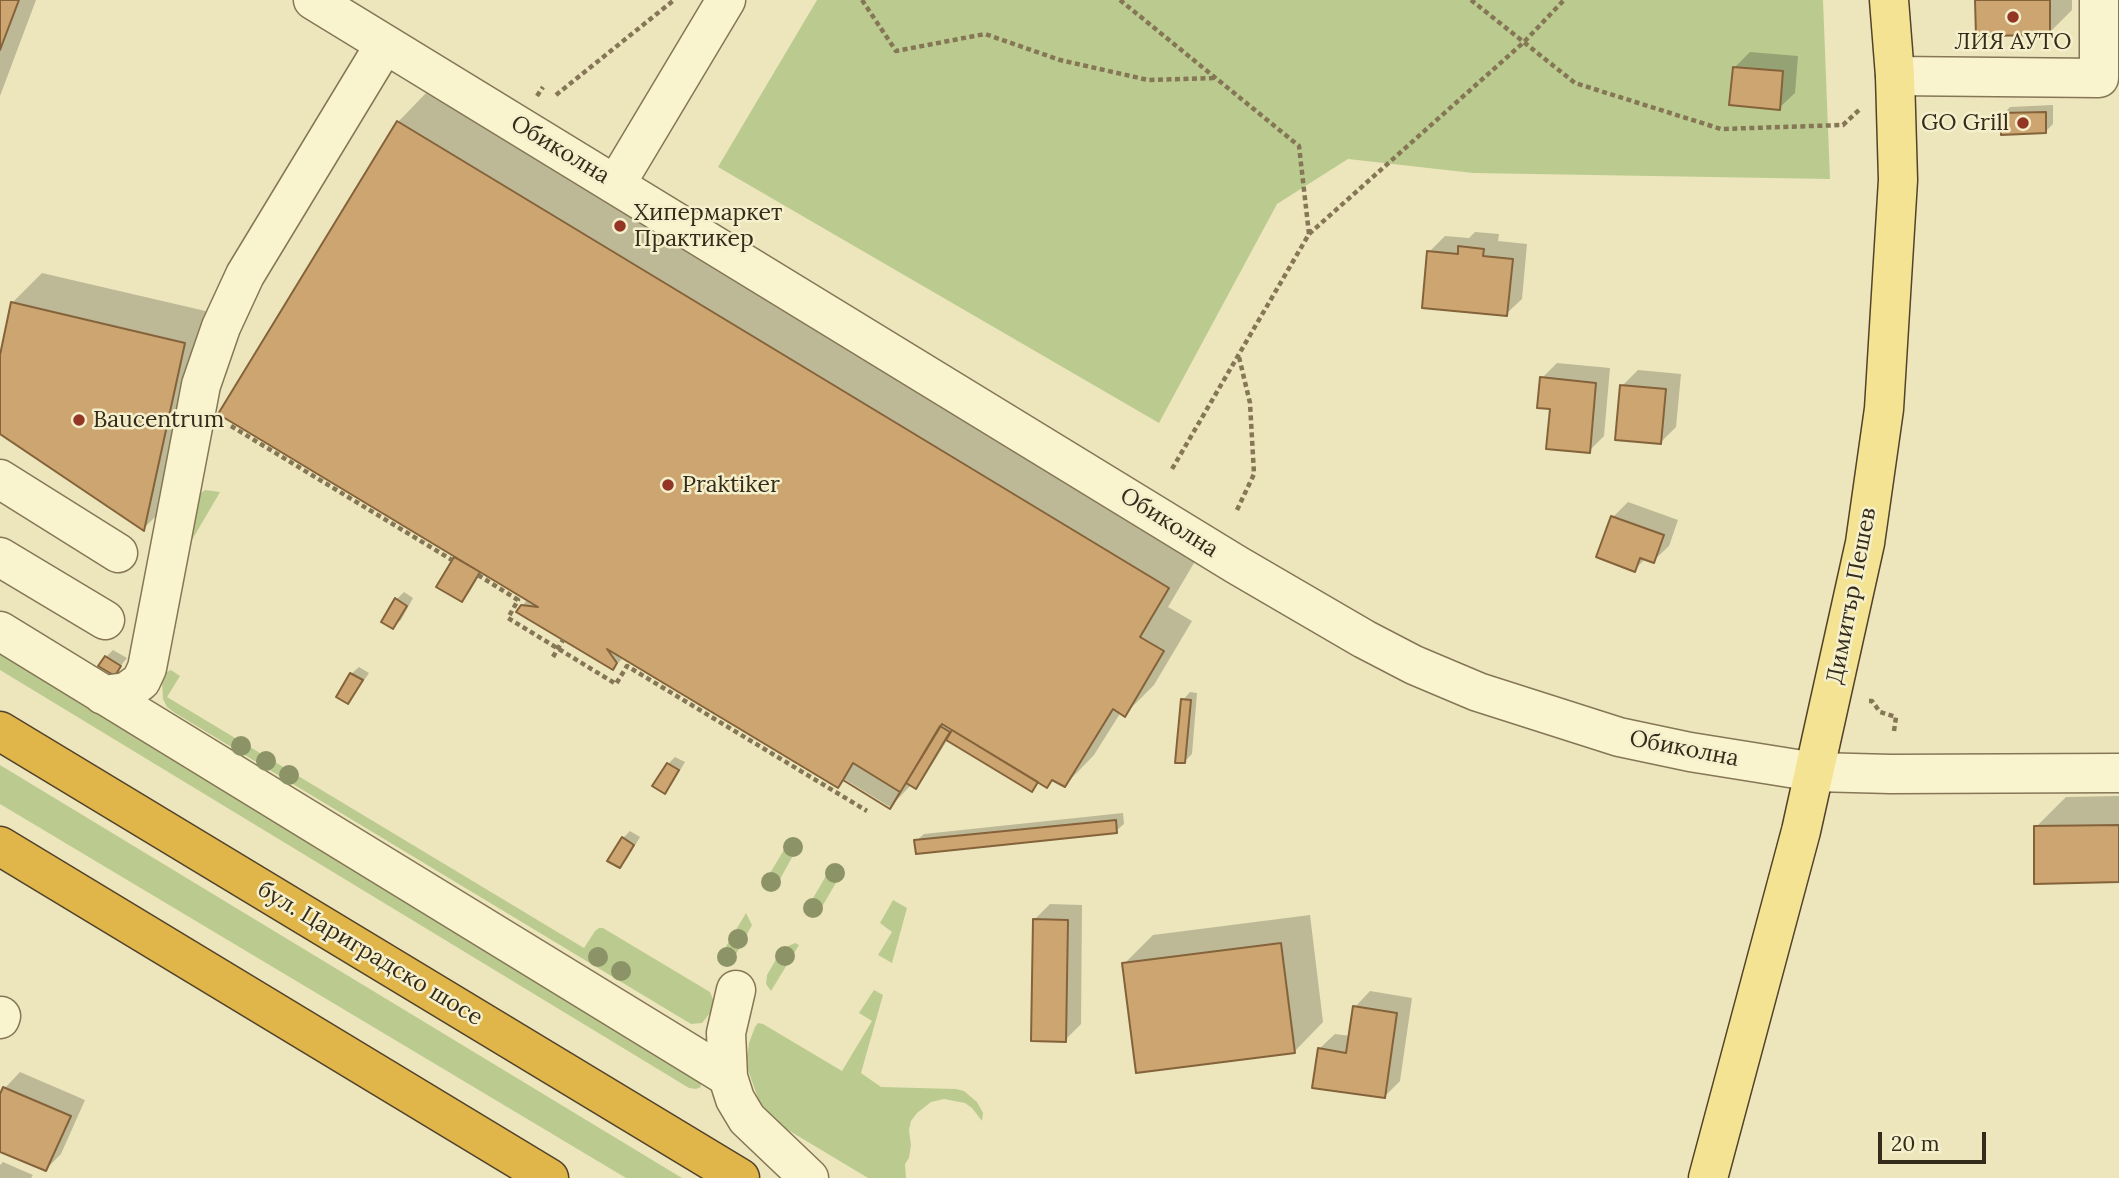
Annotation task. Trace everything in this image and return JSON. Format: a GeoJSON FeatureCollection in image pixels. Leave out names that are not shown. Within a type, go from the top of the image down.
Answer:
{"type":"FeatureCollection","features":[{"type":"Feature","properties":{"kind":"highway","name":"бул. Цариградско шосе"},"geometry":{"type":"LineString","coordinates":[[0,731],[740,1178]]}},
{"type":"Feature","properties":{"kind":"highway"},"geometry":{"type":"LineString","coordinates":[[0,846],[549,1178]]}},
{"type":"Feature","properties":{"kind":"main road","name":"Димитър Пешев"},"geometry":{"type":"LineString","coordinates":[[1707,1178],[1815,772],[1865,543],[1884,409],[1898,180],[1895,76],[1889,0]]}},
{"type":"Feature","properties":{"kind":"street","name":"Обиколна"},"geometry":{"type":"LineString","coordinates":[[313,0],[1237,565],[1364,639],[1479,692],[1619,737],[1690,752],[1815,772],[2119,772]]}},
{"type":"Feature","properties":{"kind":"street"},"geometry":{"type":"LineString","coordinates":[[616,184],[726,0]]}},
{"type":"Feature","properties":{"kind":"street"},"geometry":{"type":"LineString","coordinates":[[1895,76],[2099,78],[2099,0]]}},
{"type":"Feature","properties":{"kind":"street"},"geometry":{"type":"LineString","coordinates":[[103,695],[126,692],[141,681],[147,668],[201,385],[221,327],[245,275],[385,44]]}},
{"type":"Feature","properties":{"kind":"street"},"geometry":{"type":"LineString","coordinates":[[0,479],[118,553]]}},
{"type":"Feature","properties":{"kind":"street"},"geometry":{"type":"LineString","coordinates":[[0,556],[105,620]]}},
{"type":"Feature","properties":{"kind":"street"},"geometry":{"type":"LineString","coordinates":[[0,631],[728,1077]]}},
{"type":"Feature","properties":{"kind":"street"},"geometry":{"type":"LineString","coordinates":[[736,989],[726,1033],[728,1077],[736,1099],[747,1119],[809,1178]]}},
{"type":"Feature","properties":{"kind":"path"},"geometry":{"type":"LineString","coordinates":[[556,95],[674,0]]}},
{"type":"Feature","properties":{"kind":"path"},"geometry":{"type":"LineString","coordinates":[[862,0],[896,51],[985,34],[1059,60],[1148,79],[1215,78]]}},
{"type":"Feature","properties":{"kind":"path"},"geometry":{"type":"LineString","coordinates":[[1120,0],[1299,146],[1309,234]]}},
{"type":"Feature","properties":{"kind":"path"},"geometry":{"type":"LineString","coordinates":[[1471,0],[1575,83],[1721,129],[1843,125],[1895,76]]}},
{"type":"Feature","properties":{"kind":"path"},"geometry":{"type":"LineString","coordinates":[[1172,469],[1309,234],[1524,42],[1564,0]]}},
{"type":"Feature","properties":{"kind":"path"},"geometry":{"type":"LineString","coordinates":[[1237,510],[1254,474],[1250,403],[1239,356]]}},
{"type":"Feature","properties":{"kind":"path"},"geometry":{"type":"LineString","coordinates":[[197,406],[452,560]]}},
{"type":"Feature","properties":{"kind":"path"},"geometry":{"type":"LineString","coordinates":[[478,575],[518,600],[508,618],[558,649],[616,684],[627,666],[867,811]]}},
{"type":"Feature","properties":{"kind":"path"},"geometry":{"type":"LineString","coordinates":[[553,657],[563,640]]}},
{"type":"Feature","properties":{"kind":"path"},"geometry":{"type":"LineString","coordinates":[[1872,701],[1880,712],[1896,717],[1894,731]]}},
{"type":"Feature","properties":{"kind":"green space"},"geometry":{"type":"Polygon","coordinates":[[[817,0],[1823,0],[1830,179],[1473,173],[1348,159],[1277,204],[1159,423],[718,167],[817,0]]]}},
{"type":"Feature","properties":{"kind":"green space"},"geometry":{"type":"Polygon","coordinates":[[[205,490],[220,492],[192,540],[190,537],[197,496],[205,490]]]}},
{"type":"Feature","properties":{"kind":"green space"},"geometry":{"type":"Polygon","coordinates":[[[0,654],[700,1080],[701,1087],[689,1088],[0,670],[0,654]]]}},
{"type":"Feature","properties":{"kind":"green space"},"geometry":{"type":"Polygon","coordinates":[[[171,670],[180,676],[167,697],[584,948],[595,931],[603,928],[710,992],[714,1002],[710,1013],[702,1023],[691,1024],[175,713],[167,707],[163,699],[162,682],[165,673],[171,670]]]}},
{"type":"Feature","properties":{"kind":"green space"},"geometry":{"type":"Polygon","coordinates":[[[0,765],[682,1178],[626,1178],[0,804],[0,765]]]}},
{"type":"Feature","properties":{"kind":"green space"},"geometry":{"type":"Polygon","coordinates":[[[791,838],[796,850],[779,881],[772,885],[763,885],[791,838]]]}},
{"type":"Feature","properties":{"kind":"green space"},"geometry":{"type":"Polygon","coordinates":[[[835,869],[844,869],[816,917],[811,909],[812,900],[827,874],[835,869]]]}},
{"type":"Feature","properties":{"kind":"green space"},"geometry":{"type":"Polygon","coordinates":[[[893,900],[907,908],[892,963],[878,955],[892,932],[880,923],[893,900]]]}},
{"type":"Feature","properties":{"kind":"green space"},"geometry":{"type":"Polygon","coordinates":[[[746,913],[752,925],[735,956],[718,960],[746,913]]]}},
{"type":"Feature","properties":{"kind":"green space"},"geometry":{"type":"Polygon","coordinates":[[[795,943],[799,945],[771,991],[766,984],[767,975],[782,949],[795,943]]]}},
{"type":"Feature","properties":{"kind":"green space"},"geometry":{"type":"Polygon","coordinates":[[[874,990],[883,995],[861,1073],[881,1087],[964,1091],[977,1102],[983,1113],[982,1121],[965,1103],[944,1099],[931,1102],[917,1113],[909,1130],[911,1145],[905,1164],[906,1178],[868,1178],[778,1124],[759,1101],[748,1070],[749,1043],[758,1023],[842,1071],[872,1021],[859,1013],[874,990]]]}},
{"type":"Feature","properties":{"kind":"building"},"geometry":{"type":"Polygon","coordinates":[[[0,0],[19,0],[0,50],[0,0]]]}},
{"type":"Feature","properties":{"kind":"building","name":"ЛИЯ АУТО"},"geometry":{"type":"Polygon","coordinates":[[[1975,0],[2050,0],[2050,35],[1976,36],[1975,0]]]}},
{"type":"Feature","properties":{"kind":"building"},"geometry":{"type":"Polygon","coordinates":[[[1733,67],[1783,71],[1780,110],[1729,105],[1733,67]]]}},
{"type":"Feature","properties":{"kind":"building","name":"GO Grill"},"geometry":{"type":"Polygon","coordinates":[[[2046,112],[2046,133],[2001,135],[2001,113],[2046,112]]]}},
{"type":"Feature","properties":{"kind":"building","name":"Praktiker"},"geometry":{"type":"Polygon","coordinates":[[[397,121],[1169,588],[1140,637],[1164,651],[1125,717],[1113,709],[1065,787],[1052,780],[1047,788],[942,724],[890,809],[843,780],[838,788],[607,649],[617,663],[613,670],[516,612],[521,605],[538,607],[218,414],[397,121]]]}},
{"type":"Feature","properties":{"kind":"building"},"geometry":{"type":"Polygon","coordinates":[[[1458,246],[1484,249],[1483,256],[1513,259],[1507,316],[1422,308],[1427,251],[1458,254],[1458,246]]]}},
{"type":"Feature","properties":{"kind":"building"},"geometry":{"type":"Polygon","coordinates":[[[11,302],[185,343],[144,531],[0,434],[0,355],[11,302]]]}},
{"type":"Feature","properties":{"kind":"building"},"geometry":{"type":"Polygon","coordinates":[[[1540,377],[1596,383],[1590,453],[1546,449],[1550,409],[1537,408],[1540,377]]]}},
{"type":"Feature","properties":{"kind":"building"},"geometry":{"type":"Polygon","coordinates":[[[1620,385],[1666,389],[1661,444],[1615,440],[1620,385]]]}},
{"type":"Feature","properties":{"kind":"building"},"geometry":{"type":"Polygon","coordinates":[[[1611,516],[1664,535],[1654,563],[1640,558],[1635,572],[1596,557],[1611,516]]]}},
{"type":"Feature","properties":{"kind":"building"},"geometry":{"type":"Polygon","coordinates":[[[454,557],[480,572],[462,602],[436,587],[454,557]]]}},
{"type":"Feature","properties":{"kind":"building"},"geometry":{"type":"Polygon","coordinates":[[[395,598],[407,606],[393,629],[381,622],[395,598]]]}},
{"type":"Feature","properties":{"kind":"building"},"geometry":{"type":"Polygon","coordinates":[[[105,656],[121,666],[115,676],[98,666],[105,656]]]}},
{"type":"Feature","properties":{"kind":"building"},"geometry":{"type":"Polygon","coordinates":[[[350,673],[363,680],[348,704],[336,697],[350,673]]]}},
{"type":"Feature","properties":{"kind":"building"},"geometry":{"type":"Polygon","coordinates":[[[1181,699],[1191,700],[1185,763],[1175,763],[1181,699]]]}},
{"type":"Feature","properties":{"kind":"building"},"geometry":{"type":"Polygon","coordinates":[[[940,726],[950,732],[916,789],[906,783],[940,726]]]}},
{"type":"Feature","properties":{"kind":"building"},"geometry":{"type":"Polygon","coordinates":[[[952,730],[1038,782],[1032,792],[946,740],[952,730]]]}},
{"type":"Feature","properties":{"kind":"building"},"geometry":{"type":"Polygon","coordinates":[[[667,763],[679,770],[665,794],[652,786],[667,763]]]}},
{"type":"Feature","properties":{"kind":"building"},"geometry":{"type":"Polygon","coordinates":[[[853,763],[900,792],[890,809],[843,780],[853,763]]]}},
{"type":"Feature","properties":{"kind":"building"},"geometry":{"type":"Polygon","coordinates":[[[1116,820],[1117,833],[916,854],[914,840],[1116,820]]]}},
{"type":"Feature","properties":{"kind":"building"},"geometry":{"type":"Polygon","coordinates":[[[2119,825],[2119,882],[2034,884],[2034,826],[2119,825]]]}},
{"type":"Feature","properties":{"kind":"building"},"geometry":{"type":"Polygon","coordinates":[[[622,837],[634,845],[620,868],[607,861],[622,837]]]}},
{"type":"Feature","properties":{"kind":"building"},"geometry":{"type":"Polygon","coordinates":[[[1033,919],[1068,920],[1066,1042],[1031,1041],[1033,919]]]}},
{"type":"Feature","properties":{"kind":"building"},"geometry":{"type":"Polygon","coordinates":[[[1281,943],[1295,1053],[1136,1073],[1122,963],[1281,943]]]}},
{"type":"Feature","properties":{"kind":"building"},"geometry":{"type":"Polygon","coordinates":[[[1353,1006],[1397,1013],[1385,1098],[1312,1088],[1318,1048],[1346,1053],[1353,1006]]]}},
{"type":"Feature","properties":{"kind":"building"},"geometry":{"type":"Polygon","coordinates":[[[3,1087],[71,1116],[46,1171],[0,1152],[0,1094],[3,1087]]]}},
{"type":"Feature","properties":{"kind":"place","name":"ЛИЯ АУТО"},"geometry":{"type":"Point","coordinates":[2013,17]}},
{"type":"Feature","properties":{"kind":"place","name":"GO Grill"},"geometry":{"type":"Point","coordinates":[2023,123]}},
{"type":"Feature","properties":{"kind":"place","name":"Хипермаркет Практикер"},"geometry":{"type":"Point","coordinates":[620,226]}},
{"type":"Feature","properties":{"kind":"place","name":"Baucentrum"},"geometry":{"type":"Point","coordinates":[79,420]}},
{"type":"Feature","properties":{"kind":"place","name":"Praktiker"},"geometry":{"type":"Point","coordinates":[668,485]}}]}
